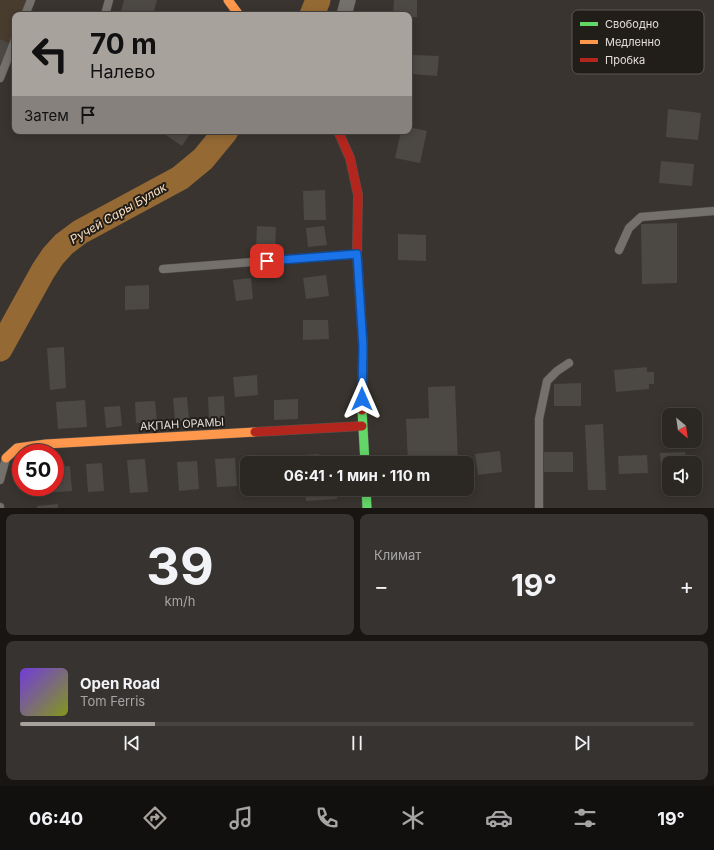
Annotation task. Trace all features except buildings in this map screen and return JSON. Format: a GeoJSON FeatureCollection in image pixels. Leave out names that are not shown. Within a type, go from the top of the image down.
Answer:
{"type":"FeatureCollection","features":[{"type":"Feature","properties":{"kind":"main road"},"geometry":{"type":"LineString","coordinates":[[228,0],[237,12]]}},
{"type":"Feature","properties":{"kind":"main road"},"geometry":{"type":"LineString","coordinates":[[339,134],[350,158],[358,195],[357,254],[363,346],[362,426],[364,456]]}},
{"type":"Feature","properties":{"kind":"main road","name":"АҚПАН ОРАМЫ"},"geometry":{"type":"LineString","coordinates":[[6,458],[17,448],[46,444],[362,426]]}},
{"type":"Feature","properties":{"kind":"main road"},"geometry":{"type":"LineString","coordinates":[[366,496],[367,508]]}},
{"type":"Feature","properties":{"kind":"street"},"geometry":{"type":"LineString","coordinates":[[345,12],[348,0]]}},
{"type":"Feature","properties":{"kind":"lane"},"geometry":{"type":"LineString","coordinates":[[26,12],[31,0]]}},
{"type":"Feature","properties":{"kind":"lane"},"geometry":{"type":"LineString","coordinates":[[106,12],[109,0]]}},
{"type":"Feature","properties":{"kind":"lane"},"geometry":{"type":"LineString","coordinates":[[0,78],[12,48]]}},
{"type":"Feature","properties":{"kind":"lane"},"geometry":{"type":"LineString","coordinates":[[619,250],[629,228],[641,217],[714,211]]}},
{"type":"Feature","properties":{"kind":"lane"},"geometry":{"type":"LineString","coordinates":[[163,269],[357,254]]}},
{"type":"Feature","properties":{"kind":"lane"},"geometry":{"type":"LineString","coordinates":[[539,508],[540,411],[547,381],[557,371],[569,363]]}},
{"type":"Feature","properties":{"kind":"lane"},"geometry":{"type":"LineString","coordinates":[[0,480],[6,458]]}},
{"type":"Feature","properties":{"kind":"shaded area"},"geometry":{"type":"Polygon","coordinates":[[[0,0],[28,0],[24,12],[12,12],[12,47],[0,78],[0,0]]]}},
{"type":"Feature","properties":{"kind":"waterway","name":"Ручей Сары Булак"},"geometry":{"type":"LineString","coordinates":[[313,12],[318,0]]}},
{"type":"Feature","properties":{"kind":"waterway","name":"Ручей Сары Булак"},"geometry":{"type":"LineString","coordinates":[[0,349],[43,271],[53,256],[64,244],[80,232],[180,178],[203,159],[224,134]]}},
{"type":"Feature","properties":{"kind":"traffic: fast"},"geometry":{"type":"LineString","coordinates":[[362,410],[365,456]]}},
{"type":"Feature","properties":{"kind":"traffic: fast"},"geometry":{"type":"LineString","coordinates":[[366,496],[367,508]]}},
{"type":"Feature","properties":{"kind":"traffic: slow"},"geometry":{"type":"LineString","coordinates":[[228,0],[237,12]]}},
{"type":"Feature","properties":{"kind":"traffic: slow"},"geometry":{"type":"LineString","coordinates":[[6,458],[17,448],[46,444],[255,432]]}},
{"type":"Feature","properties":{"kind":"traffic: jam"},"geometry":{"type":"LineString","coordinates":[[339,134],[350,158],[358,195],[357,254],[363,346],[362,410]]}},
{"type":"Feature","properties":{"kind":"traffic: jam"},"geometry":{"type":"LineString","coordinates":[[255,432],[362,426]]}},
{"type":"Feature","properties":{"kind":"route"},"geometry":{"type":"LineString","coordinates":[[267,261],[357,254],[363,346],[362,399]]}}]}
